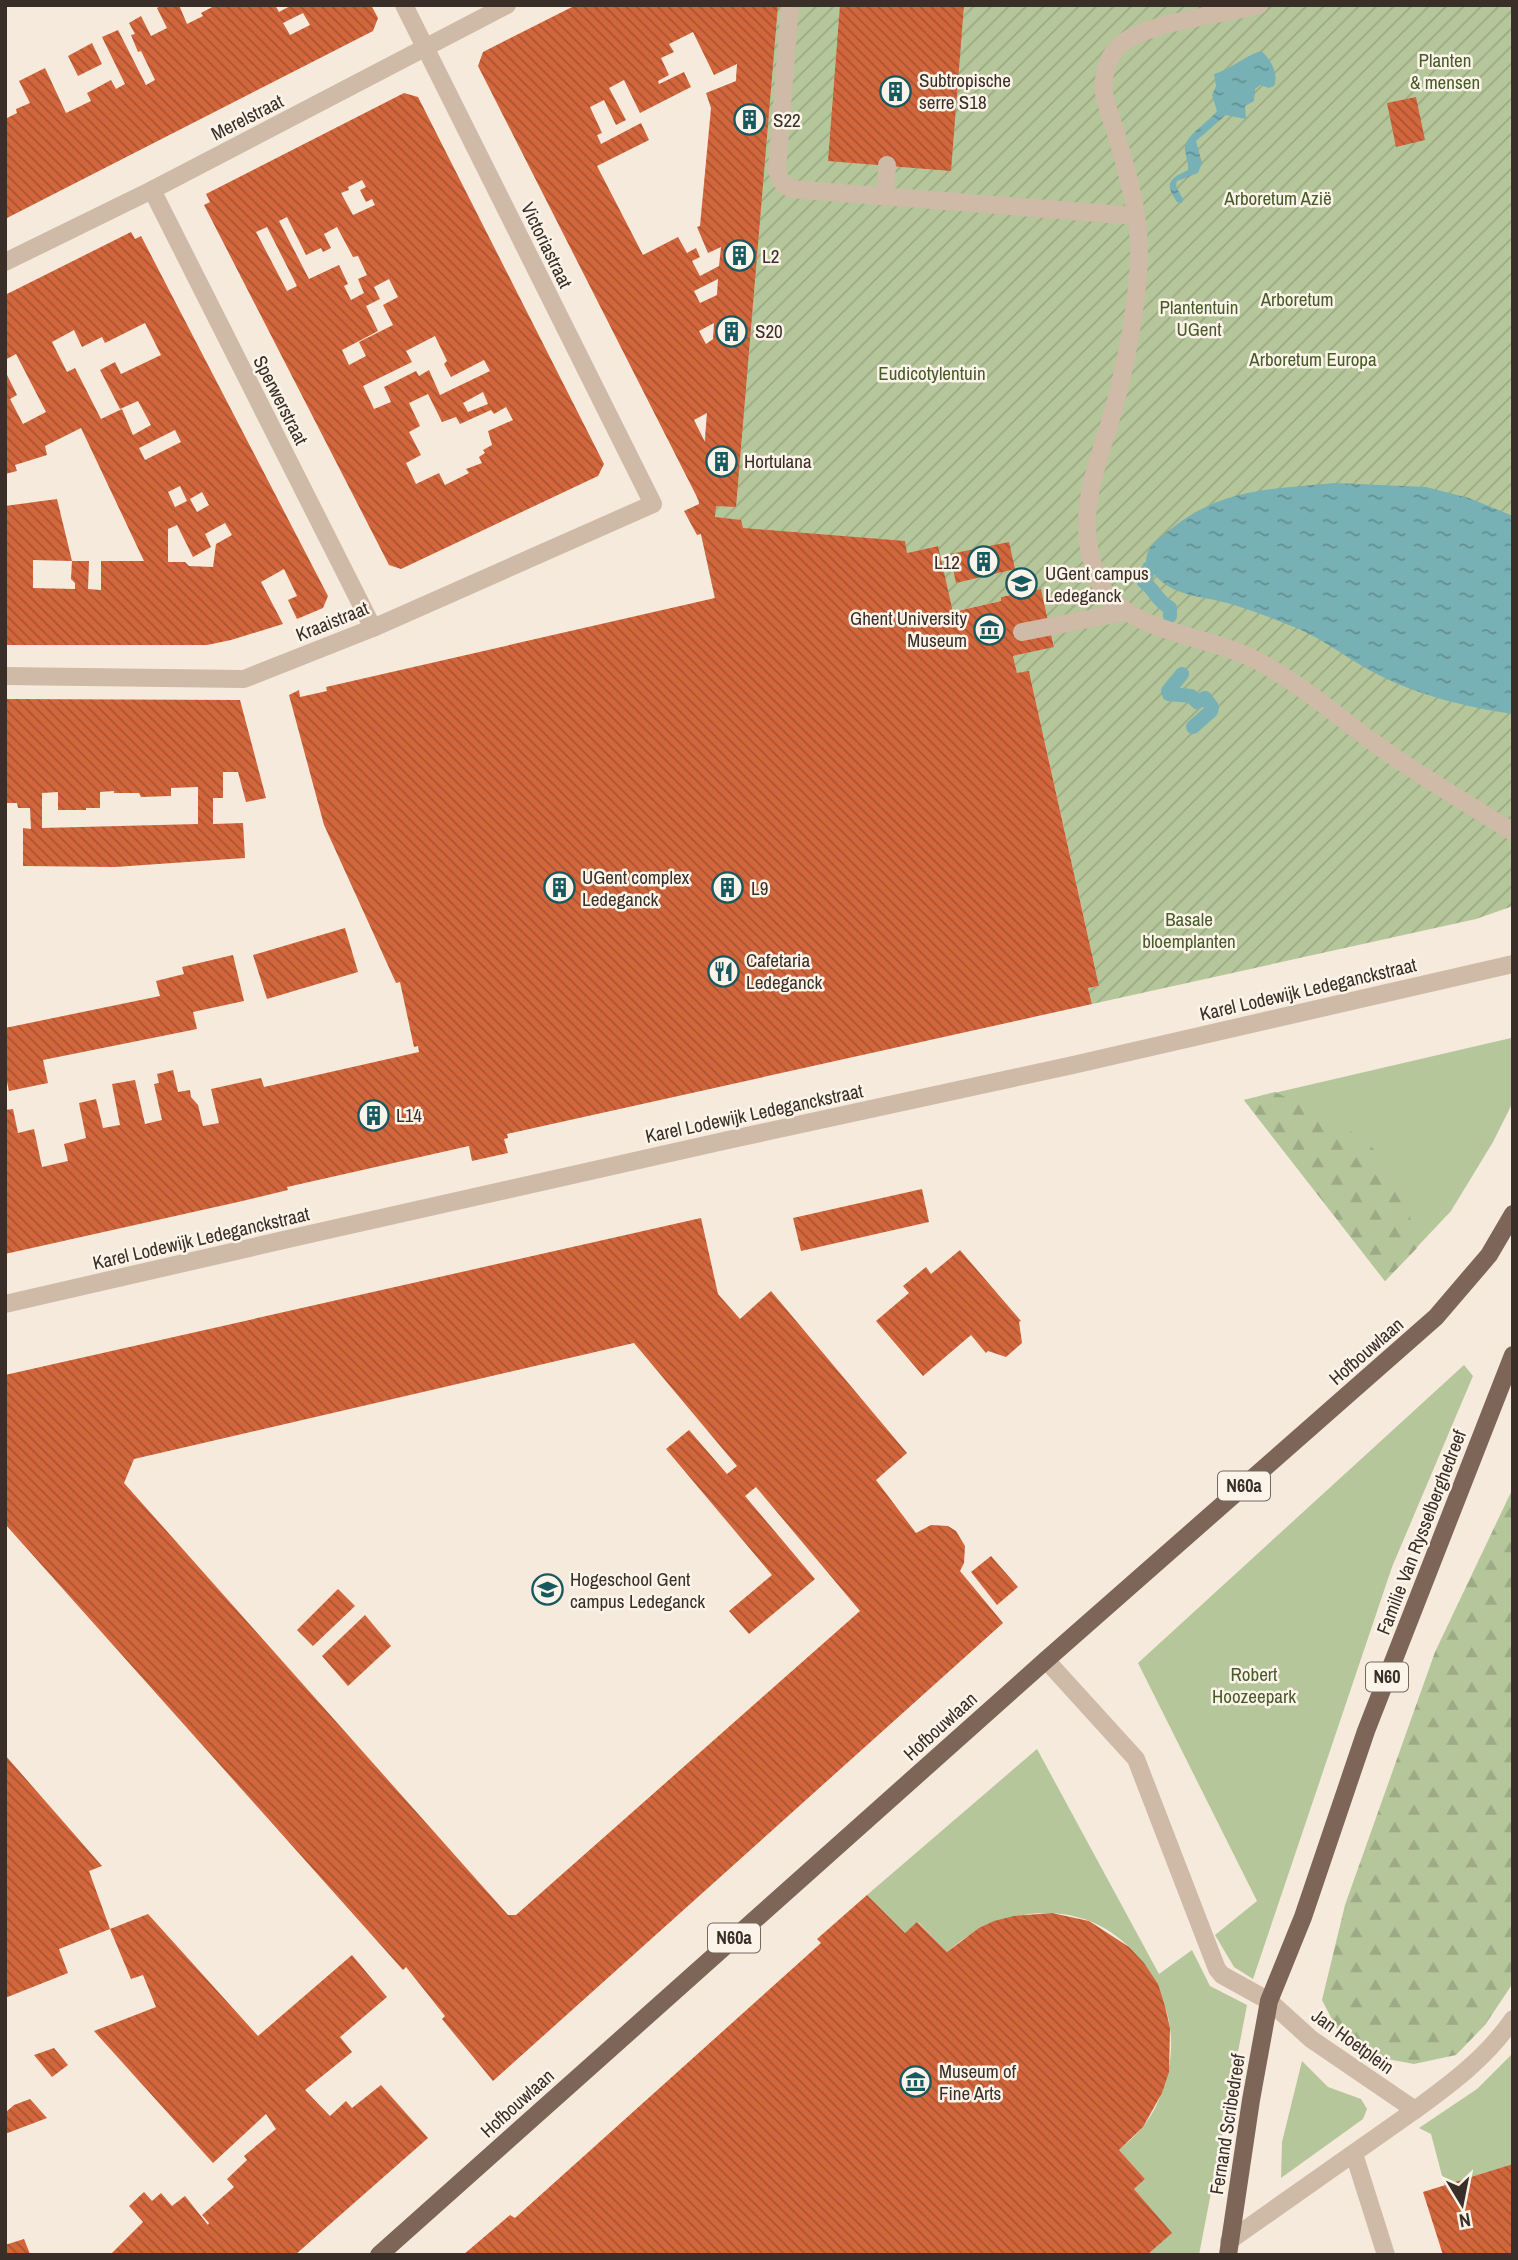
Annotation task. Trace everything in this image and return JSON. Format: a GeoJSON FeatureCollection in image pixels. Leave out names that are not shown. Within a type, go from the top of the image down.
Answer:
{"type":"FeatureCollection","features":[{"type":"Feature","properties":{"kind":"main road","name":"Hofbouwlaan"},"geometry":{"type":"LineString","coordinates":[[379,2255],[1046,1660],[1436,1317],[1489,1255],[1513,1214]]}},
{"type":"Feature","properties":{"kind":"main road","name":"Familie Van Rysselberghedreef"},"geometry":{"type":"LineString","coordinates":[[1269,2001],[1303,1917],[1366,1731],[1506,1387],[1513,1355]]}},
{"type":"Feature","properties":{"kind":"main road","name":"Fernand Scribedreef"},"geometry":{"type":"LineString","coordinates":[[1229,2248],[1269,2001]]}},
{"type":"Feature","properties":{"kind":"street","name":"Victoriastraat"},"geometry":{"type":"LineString","coordinates":[[404,5],[653,504]]}},
{"type":"Feature","properties":{"kind":"street","name":"Merelstraat"},"geometry":{"type":"LineString","coordinates":[[5,262],[152,190],[507,5]]}},
{"type":"Feature","properties":{"kind":"street"},"geometry":{"type":"LineString","coordinates":[[790,5],[777,169],[778,178],[791,190],[1136,216]]}},
{"type":"Feature","properties":{"kind":"street"},"geometry":{"type":"LineString","coordinates":[[1259,5],[1155,28],[1130,38],[1117,48],[1106,69],[1104,91],[1136,216],[1139,257],[1128,341],[1117,397],[1090,485],[1088,543],[1094,571],[1104,591],[1139,621],[1231,648],[1274,669],[1385,751],[1513,832]]}},
{"type":"Feature","properties":{"kind":"street"},"geometry":{"type":"LineString","coordinates":[[885,197],[887,166]]}},
{"type":"Feature","properties":{"kind":"street","name":"Sperwerstraat"},"geometry":{"type":"LineString","coordinates":[[152,190],[373,628]]}},
{"type":"Feature","properties":{"kind":"street","name":"Kraaistraat"},"geometry":{"type":"LineString","coordinates":[[5,676],[244,679],[373,628],[653,504]]}},
{"type":"Feature","properties":{"kind":"street"},"geometry":{"type":"LineString","coordinates":[[1022,632],[1125,611]]}},
{"type":"Feature","properties":{"kind":"street","name":"Karel Lodewijk Ledeganckstraat"},"geometry":{"type":"LineString","coordinates":[[5,1304],[1513,964]]}},
{"type":"Feature","properties":{"kind":"street"},"geometry":{"type":"LineString","coordinates":[[1046,1660],[1136,1759],[1217,1969],[1222,1975],[1269,2001]]}},
{"type":"Feature","properties":{"kind":"street","name":"Jan Hoetplein"},"geometry":{"type":"LineString","coordinates":[[1269,2001],[1311,2039],[1415,2110]]}},
{"type":"Feature","properties":{"kind":"street"},"geometry":{"type":"LineString","coordinates":[[1229,2248],[1460,2077],[1497,2042],[1513,2019]]}},
{"type":"Feature","properties":{"kind":"street"},"geometry":{"type":"LineString","coordinates":[[1354,2154],[1386,2255]]}},
{"type":"Feature","properties":{"kind":"green space","name":"Plantentuin UGent"},"geometry":{"type":"Polygon","coordinates":[[[712,5],[1513,5],[1513,906],[1476,919],[1092,1004],[1088,988],[1099,986],[1030,676],[1017,673],[1013,656],[1054,646],[1041,589],[1001,597],[1001,601],[953,612],[937,546],[715,599],[701,535],[696,495],[700,493],[738,56],[712,5]]]}},
{"type":"Feature","properties":{"kind":"green space"},"geometry":{"type":"Polygon","coordinates":[[[1511,1038],[1513,1102],[1493,1142],[1451,1211],[1385,1281],[1244,1100],[1511,1038]]]}},
{"type":"Feature","properties":{"kind":"green space"},"geometry":{"type":"Polygon","coordinates":[[[1275,1092],[1357,1135],[1377,1152],[1394,1177],[1411,1219],[1417,1248],[1385,1281],[1244,1100],[1275,1092]]]}},
{"type":"Feature","properties":{"kind":"green space","name":"Robert Hoozeepark"},"geometry":{"type":"Polygon","coordinates":[[[1464,1365],[1473,1376],[1392,1567],[1253,1979],[1234,1967],[1215,1935],[1257,1901],[1138,1663],[1464,1365]]]}},
{"type":"Feature","properties":{"kind":"green space"},"geometry":{"type":"Polygon","coordinates":[[[1513,1488],[1513,1983],[1485,2025],[1456,2055],[1414,2064],[1387,2059],[1358,2048],[1337,2029],[1322,2000],[1345,1905],[1435,1652],[1513,1488]]]}},
{"type":"Feature","properties":{"kind":"green space"},"geometry":{"type":"Polygon","coordinates":[[[1037,1749],[1159,1974],[1192,1950],[1210,1986],[1247,2005],[1199,2255],[1147,2255],[1171,2233],[1134,2189],[1145,2179],[1119,2150],[1134,2137],[1152,2113],[1162,2091],[1171,2055],[1170,2025],[1161,1996],[1155,1982],[1130,1948],[1109,1931],[1087,1920],[1063,1914],[1038,1913],[990,1925],[947,1952],[918,1922],[905,1933],[867,1895],[1037,1749]]]}},
{"type":"Feature","properties":{"kind":"green space"},"geometry":{"type":"Polygon","coordinates":[[[1513,2053],[1513,2164],[1445,2187],[1431,2134],[1419,2128],[1477,2089],[1513,2053]]]}},
{"type":"Feature","properties":{"kind":"green space"},"geometry":{"type":"Polygon","coordinates":[[[1302,2061],[1328,2087],[1361,2099],[1367,2109],[1363,2119],[1281,2178],[1282,2142],[1302,2061]]]}},
{"type":"Feature","properties":{"kind":"water"},"geometry":{"type":"Polygon","coordinates":[[[1261,51],[1273,67],[1274,86],[1269,88],[1260,85],[1255,89],[1254,101],[1245,106],[1246,119],[1226,115],[1196,141],[1202,163],[1198,173],[1177,181],[1176,186],[1183,199],[1182,203],[1177,202],[1170,182],[1188,170],[1186,142],[1217,111],[1212,95],[1216,86],[1214,74],[1261,51]]]}},
{"type":"Feature","properties":{"kind":"water"},"geometry":{"type":"Polygon","coordinates":[[[1335,483],[1426,487],[1469,498],[1513,516],[1513,714],[1476,708],[1403,686],[1369,670],[1299,629],[1234,605],[1173,589],[1154,574],[1146,562],[1148,551],[1158,539],[1190,515],[1209,505],[1269,489],[1335,483]]]}},
{"type":"Feature","properties":{"kind":"building"},"geometry":{"type":"Polygon","coordinates":[[[162,5],[179,5],[187,24],[216,5],[275,5],[279,12],[292,5],[371,5],[378,18],[373,31],[5,219],[5,114],[7,118],[17,113],[16,109],[30,103],[19,81],[45,68],[66,113],[91,101],[87,93],[111,80],[116,89],[125,84],[102,37],[118,30],[146,85],[155,80],[141,51],[138,52],[131,35],[135,34],[129,23],[141,16],[151,36],[167,28],[157,8],[162,5]],[[303,13],[283,23],[290,35],[310,25],[303,13]]]}},
{"type":"Feature","properties":{"kind":"building","name":"UGent complex Ledeganck"},"geometry":{"type":"Polygon","coordinates":[[[576,5],[778,5],[736,507],[716,506],[715,517],[741,520],[743,528],[905,541],[907,553],[938,546],[953,612],[1001,601],[1001,597],[1041,589],[1054,647],[1013,656],[1017,673],[1029,671],[1099,986],[1088,988],[1092,1004],[507,1134],[508,1138],[504,1139],[508,1153],[472,1161],[469,1146],[287,1187],[288,1190],[238,1202],[5,1254],[5,1110],[13,1109],[18,1133],[34,1129],[42,1167],[68,1161],[64,1144],[86,1138],[79,1103],[96,1099],[103,1128],[120,1125],[112,1084],[135,1080],[145,1124],[162,1120],[154,1084],[159,1083],[157,1074],[173,1070],[178,1092],[190,1090],[191,1097],[198,1105],[203,1126],[219,1123],[211,1089],[261,1078],[264,1087],[419,1052],[418,1046],[414,1047],[400,982],[396,983],[324,825],[289,695],[299,690],[300,697],[327,691],[326,687],[715,598],[701,534],[697,535],[684,511],[699,504],[699,501],[478,66],[483,52],[576,5]],[[693,32],[669,44],[674,52],[661,58],[669,75],[658,81],[659,84],[684,72],[691,87],[640,113],[624,80],[609,88],[626,120],[616,125],[604,100],[590,107],[602,133],[597,135],[601,144],[641,123],[649,140],[597,166],[643,255],[678,237],[687,253],[696,248],[700,257],[692,261],[700,276],[719,266],[721,247],[708,253],[697,227],[700,226],[711,108],[706,93],[736,81],[737,64],[714,75],[693,32]],[[718,279],[694,291],[700,303],[717,295],[718,279]],[[714,323],[699,331],[706,344],[713,339],[714,323]],[[707,413],[694,420],[705,442],[707,413]]]}},
{"type":"Feature","properties":{"kind":"building","name":"Subtropische serre S18"},"geometry":{"type":"Polygon","coordinates":[[[840,5],[964,5],[951,171],[828,161],[840,5]]]}},
{"type":"Feature","properties":{"kind":"building"},"geometry":{"type":"Polygon","coordinates":[[[92,43],[102,64],[78,76],[68,56],[92,43]]]}},
{"type":"Feature","properties":{"kind":"building"},"geometry":{"type":"Polygon","coordinates":[[[404,93],[418,97],[604,464],[598,476],[401,569],[389,565],[204,205],[210,202],[206,194],[404,93]],[[362,180],[348,187],[349,190],[341,193],[353,215],[375,205],[372,199],[366,202],[360,190],[366,187],[362,180]],[[287,217],[279,221],[309,279],[339,265],[348,284],[344,286],[351,300],[364,293],[358,279],[367,275],[358,256],[353,257],[337,227],[324,234],[331,248],[323,252],[321,248],[306,255],[287,217]],[[267,227],[256,232],[287,291],[297,286],[267,227]],[[389,279],[374,287],[380,299],[366,306],[378,331],[342,350],[349,365],[366,356],[359,342],[393,325],[383,305],[398,297],[389,279]],[[435,336],[406,351],[412,362],[363,386],[374,409],[391,402],[384,387],[416,371],[419,376],[429,370],[440,395],[490,371],[484,360],[451,377],[435,336]],[[483,392],[463,403],[468,412],[488,404],[483,392]],[[428,394],[409,403],[420,426],[409,432],[421,455],[406,463],[416,484],[439,473],[445,485],[469,473],[466,469],[482,463],[479,457],[485,453],[483,450],[492,445],[488,431],[513,420],[506,407],[494,414],[491,410],[460,424],[456,417],[442,422],[428,394]]]}},
{"type":"Feature","properties":{"kind":"building"},"geometry":{"type":"Polygon","coordinates":[[[1416,97],[1425,140],[1396,147],[1387,103],[1416,97]]]}},
{"type":"Feature","properties":{"kind":"building"},"geometry":{"type":"Polygon","coordinates":[[[131,232],[135,239],[141,236],[328,596],[323,608],[297,619],[288,600],[297,596],[284,569],[261,582],[283,624],[231,640],[207,645],[5,645],[5,506],[57,499],[72,561],[89,561],[88,589],[101,590],[101,561],[144,561],[81,428],[45,446],[47,455],[15,465],[17,471],[5,474],[5,371],[17,395],[10,399],[23,424],[46,412],[16,354],[5,360],[5,295],[131,232]],[[145,323],[105,343],[102,337],[82,347],[74,330],[52,342],[67,372],[75,368],[101,419],[122,409],[133,435],[151,425],[138,401],[120,409],[100,370],[115,362],[121,374],[161,355],[145,323]],[[175,430],[139,448],[145,460],[181,442],[175,430]],[[180,486],[168,492],[175,507],[187,501],[180,486]],[[202,492],[190,499],[197,512],[209,505],[202,492]],[[225,523],[205,534],[211,547],[193,557],[177,525],[168,529],[168,562],[213,567],[216,544],[232,535],[225,523]],[[33,560],[33,588],[75,589],[75,583],[71,579],[72,561],[33,560]]]}},
{"type":"Feature","properties":{"kind":"building","name":"L12"},"geometry":{"type":"Polygon","coordinates":[[[1009,542],[1015,569],[956,583],[950,554],[1009,542]]]}},
{"type":"Feature","properties":{"kind":"building"},"geometry":{"type":"Polygon","coordinates":[[[5,699],[240,700],[266,798],[246,802],[238,772],[223,772],[223,798],[213,798],[213,824],[243,823],[245,858],[115,867],[23,866],[23,828],[31,829],[30,808],[18,808],[17,803],[5,803],[5,699]],[[198,787],[171,788],[171,796],[141,797],[139,793],[100,792],[100,808],[86,810],[58,810],[58,792],[42,793],[42,828],[198,824],[198,787]]]}},
{"type":"Feature","properties":{"kind":"building"},"geometry":{"type":"Polygon","coordinates":[[[345,928],[358,972],[267,999],[253,955],[345,928]]]}},
{"type":"Feature","properties":{"kind":"building"},"geometry":{"type":"Polygon","coordinates":[[[233,955],[244,1001],[193,1012],[197,1029],[43,1060],[48,1083],[9,1091],[5,1073],[5,1028],[160,996],[156,981],[184,974],[182,967],[233,955]]]}},
{"type":"Feature","properties":{"kind":"building"},"geometry":{"type":"Polygon","coordinates":[[[922,1189],[929,1222],[801,1251],[793,1218],[922,1189]]]}},
{"type":"Feature","properties":{"kind":"building"},"geometry":{"type":"Polygon","coordinates":[[[701,1218],[718,1294],[740,1319],[771,1291],[907,1453],[876,1480],[916,1533],[931,1525],[948,1526],[956,1531],[965,1546],[964,1563],[960,1571],[1003,1623],[493,2081],[442,2019],[445,2016],[406,1967],[403,1970],[5,1524],[5,1375],[701,1218]],[[634,1343],[134,1459],[124,1483],[508,1915],[516,1915],[860,1611],[756,1487],[745,1496],[815,1579],[749,1634],[729,1611],[772,1575],[666,1449],[689,1430],[727,1474],[737,1466],[634,1343]]]}},
{"type":"Feature","properties":{"kind":"building"},"geometry":{"type":"Polygon","coordinates":[[[960,1250],[1021,1321],[1022,1343],[1006,1357],[988,1351],[986,1353],[971,1335],[923,1376],[876,1321],[909,1293],[903,1286],[926,1267],[931,1274],[960,1250]]]}},
{"type":"Feature","properties":{"kind":"building"},"geometry":{"type":"Polygon","coordinates":[[[991,1556],[1018,1587],[997,1605],[971,1572],[991,1556]]]}},
{"type":"Feature","properties":{"kind":"building"},"geometry":{"type":"Polygon","coordinates":[[[338,1589],[355,1606],[313,1646],[297,1630],[338,1589]]]}},
{"type":"Feature","properties":{"kind":"building"},"geometry":{"type":"Polygon","coordinates":[[[365,1615],[391,1646],[348,1686],[322,1656],[365,1615]]]}},
{"type":"Feature","properties":{"kind":"building"},"geometry":{"type":"Polygon","coordinates":[[[5,1755],[102,1866],[89,1871],[110,1929],[59,1949],[68,1973],[5,1998],[5,1755]]]}},
{"type":"Feature","properties":{"kind":"building","name":"Museum of Fine Arts"},"geometry":{"type":"Polygon","coordinates":[[[867,1895],[905,1933],[917,1922],[947,1952],[979,1928],[994,1921],[1014,1916],[1052,1913],[1089,1921],[1129,1947],[1144,1963],[1158,1984],[1165,2006],[1170,2028],[1169,2072],[1162,2093],[1143,2127],[1119,2150],[1145,2179],[1134,2189],[1172,2233],[1147,2255],[463,2255],[510,2215],[515,2218],[821,1943],[817,1939],[867,1895]]]}},
{"type":"Feature","properties":{"kind":"building"},"geometry":{"type":"Polygon","coordinates":[[[148,1914],[258,2036],[352,1955],[387,1997],[340,2037],[352,2052],[305,2090],[330,2116],[346,2101],[352,2108],[381,2085],[428,2138],[295,2255],[110,2255],[143,2222],[129,2206],[144,2192],[152,2201],[161,2193],[172,2206],[185,2196],[208,2225],[202,2215],[234,2187],[227,2179],[247,2160],[244,2156],[276,2129],[266,2114],[213,2163],[94,2031],[156,2007],[143,1975],[131,1979],[110,1929],[148,1914]]]}},
{"type":"Feature","properties":{"kind":"building"},"geometry":{"type":"Polygon","coordinates":[[[54,2048],[68,2065],[52,2077],[34,2055],[54,2048]]]}},
{"type":"Feature","properties":{"kind":"building"},"geometry":{"type":"Polygon","coordinates":[[[30,2099],[47,2118],[5,2134],[5,2113],[14,2105],[30,2099]]]}},
{"type":"Feature","properties":{"kind":"building"},"geometry":{"type":"Polygon","coordinates":[[[1513,2164],[1513,2255],[1443,2255],[1423,2192],[1513,2164]]]}},
{"type":"Feature","properties":{"kind":"building"},"geometry":{"type":"Polygon","coordinates":[[[24,2239],[30,2254],[5,2255],[5,2245],[24,2239]]]}},
{"type":"Feature","properties":{"kind":"waterway"},"geometry":{"type":"LineString","coordinates":[[1149,568],[1144,582],[1170,608],[1170,616]]}},
{"type":"Feature","properties":{"kind":"waterway"},"geometry":{"type":"LineString","coordinates":[[1182,674],[1168,691],[1169,694],[1191,696],[1197,702],[1205,698],[1212,707],[1193,727]]}},
{"type":"Feature","properties":{"kind":"place","name":"Subtropische serre S18"},"geometry":{"type":"Point","coordinates":[896,91]}},
{"type":"Feature","properties":{"kind":"place","name":"S22"},"geometry":{"type":"Point","coordinates":[750,120]}},
{"type":"Feature","properties":{"kind":"place","name":"L2"},"geometry":{"type":"Point","coordinates":[739,256]}},
{"type":"Feature","properties":{"kind":"place","name":"S20"},"geometry":{"type":"Point","coordinates":[732,331]}},
{"type":"Feature","properties":{"kind":"place","name":"Hortulana"},"geometry":{"type":"Point","coordinates":[721,461]}},
{"type":"Feature","properties":{"kind":"place","name":"L12"},"geometry":{"type":"Point","coordinates":[983,562]}},
{"type":"Feature","properties":{"kind":"place","name":"UGent campus Ledeganck"},"geometry":{"type":"Point","coordinates":[1022,584]}},
{"type":"Feature","properties":{"kind":"place","name":"Ghent University Museum"},"geometry":{"type":"Point","coordinates":[990,629]}},
{"type":"Feature","properties":{"kind":"place","name":"UGent complex Ledeganck"},"geometry":{"type":"Point","coordinates":[559,888]}},
{"type":"Feature","properties":{"kind":"place","name":"L9"},"geometry":{"type":"Point","coordinates":[728,888]}},
{"type":"Feature","properties":{"kind":"place","name":"Cafetaria Ledeganck"},"geometry":{"type":"Point","coordinates":[723,971]}},
{"type":"Feature","properties":{"kind":"place","name":"L14"},"geometry":{"type":"Point","coordinates":[373,1115]}},
{"type":"Feature","properties":{"kind":"place","name":"Hogeschool Gent campus Ledeganck"},"geometry":{"type":"Point","coordinates":[547,1590]}},
{"type":"Feature","properties":{"kind":"place","name":"Museum of Fine Arts"},"geometry":{"type":"Point","coordinates":[916,2082]}},
{"type":"Feature","properties":{"kind":"park label","name":"Planten & mensen"},"geometry":{"type":"Point","coordinates":[1445,71]}},
{"type":"Feature","properties":{"kind":"park label","name":"Arboretum Azië"},"geometry":{"type":"Point","coordinates":[1278,198]}},
{"type":"Feature","properties":{"kind":"park label","name":"Arboretum"},"geometry":{"type":"Point","coordinates":[1297,299]}},
{"type":"Feature","properties":{"kind":"park label","name":"Arboretum Europa"},"geometry":{"type":"Point","coordinates":[1313,359]}},
{"type":"Feature","properties":{"kind":"park label","name":"Eudicotylentuin"},"geometry":{"type":"Point","coordinates":[932,373]}},
{"type":"Feature","properties":{"kind":"park label","name":"Basale bloemplanten"},"geometry":{"type":"Point","coordinates":[1189,930]}}]}
